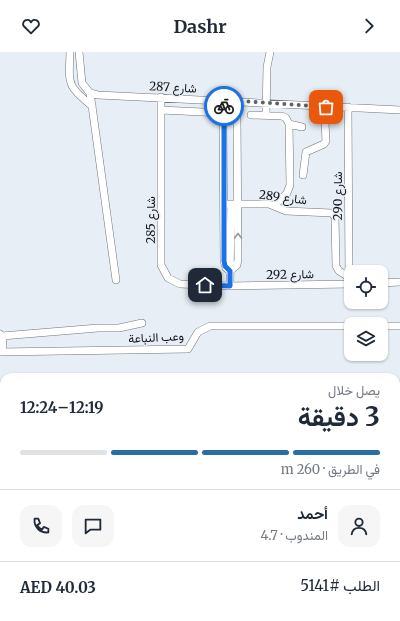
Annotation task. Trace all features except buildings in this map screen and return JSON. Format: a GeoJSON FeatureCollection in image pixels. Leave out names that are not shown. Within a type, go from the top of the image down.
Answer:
{"type":"FeatureCollection","features":[{"type":"Feature","properties":{"kind":"street"},"geometry":{"type":"LineString","coordinates":[[70,52],[69,81],[77,94],[92,106]]}},
{"type":"Feature","properties":{"kind":"street"},"geometry":{"type":"LineString","coordinates":[[79,52],[82,83],[90,93],[116,280]]}},
{"type":"Feature","properties":{"kind":"street"},"geometry":{"type":"LineString","coordinates":[[266,116],[267,67],[270,52]]}},
{"type":"Feature","properties":{"kind":"street","name":"شارع 287"},"geometry":{"type":"LineString","coordinates":[[90,93],[98,95],[400,110]]}},
{"type":"Feature","properties":{"kind":"street","name":"شارع 285"},"geometry":{"type":"LineString","coordinates":[[161,97],[162,268],[168,278],[180,284],[230,286]]}},
{"type":"Feature","properties":{"kind":"street"},"geometry":{"type":"LineString","coordinates":[[229,101],[223,113],[238,262],[235,268],[230,271]]}},
{"type":"Feature","properties":{"kind":"street"},"geometry":{"type":"LineString","coordinates":[[229,101],[237,118],[231,204],[224,263],[230,271],[230,286]]}},
{"type":"Feature","properties":{"kind":"street"},"geometry":{"type":"LineString","coordinates":[[303,175],[306,152],[324,144],[326,141],[325,122],[316,116],[315,106]]}},
{"type":"Feature","properties":{"kind":"street","name":"شارع 290"},"geometry":{"type":"LineString","coordinates":[[348,107],[349,265]]}},
{"type":"Feature","properties":{"kind":"street"},"geometry":{"type":"LineString","coordinates":[[161,110],[223,113]]}},
{"type":"Feature","properties":{"kind":"street"},"geometry":{"type":"LineString","coordinates":[[251,115],[284,117],[290,124],[302,128]]}},
{"type":"Feature","properties":{"kind":"street"},"geometry":{"type":"LineString","coordinates":[[274,206],[287,193],[290,186],[290,124]]}},
{"type":"Feature","properties":{"kind":"street","name":"شارع 289"},"geometry":{"type":"LineString","coordinates":[[231,204],[269,204],[289,211],[330,212],[333,214],[334,219],[336,266],[344,276]]}},
{"type":"Feature","properties":{"kind":"street","name":"شارع 292"},"geometry":{"type":"LineString","coordinates":[[230,286],[344,282]]}},
{"type":"Feature","properties":{"kind":"street"},"geometry":{"type":"LineString","coordinates":[[388,283],[400,282]]}},
{"type":"Feature","properties":{"kind":"street"},"geometry":{"type":"LineString","coordinates":[[1,352],[1,335],[98,328],[119,328],[142,323]]}},
{"type":"Feature","properties":{"kind":"street","name":"وعب النباعة"},"geometry":{"type":"LineString","coordinates":[[1,352],[188,348],[198,332],[210,326],[344,326]]}},
{"type":"Feature","properties":{"kind":"street"},"geometry":{"type":"LineString","coordinates":[[388,326],[400,326]]}},
{"type":"Feature","properties":{"kind":"way so far"},"geometry":{"type":"LineString","coordinates":[[224,106],[226,100],[293,106],[326,107]]}},
{"type":"Feature","properties":{"kind":"route"},"geometry":{"type":"LineString","coordinates":[[205,285],[230,286],[230,271],[225,266],[224,261],[224,106]]}}]}
